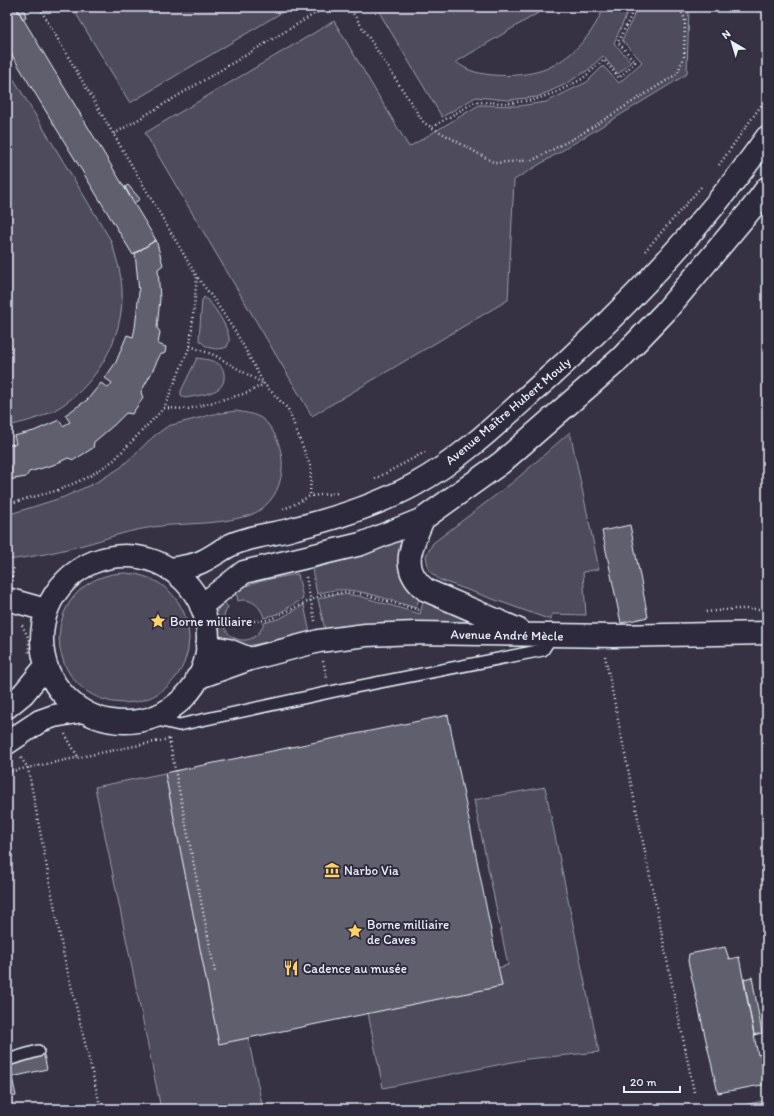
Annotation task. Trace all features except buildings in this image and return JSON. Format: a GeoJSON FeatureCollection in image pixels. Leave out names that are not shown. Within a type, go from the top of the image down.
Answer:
{"type":"FeatureCollection","features":[{"type":"Feature","properties":{"kind":"main road","name":"Avenue Maître Hubert Mouly"},"geometry":{"type":"LineString","coordinates":[[171,569],[201,562],[229,545],[250,538],[296,529],[376,503],[414,484],[454,458],[564,365],[616,314],[670,256],[712,207],[767,137]]}},
{"type":"Feature","properties":{"kind":"main road"},"geometry":{"type":"LineString","coordinates":[[201,606],[244,572],[361,544],[423,519],[501,463],[620,358],[665,312],[753,207],[767,188]]}},
{"type":"Feature","properties":{"kind":"main road"},"geometry":{"type":"LineString","coordinates":[[423,519],[410,551],[410,571],[422,587],[528,634]]}},
{"type":"Feature","properties":{"kind":"main road"},"geometry":{"type":"LineString","coordinates":[[124,555],[149,559],[171,569],[189,585],[201,606],[207,625],[207,646],[204,662],[191,688],[164,712],[149,718],[134,721],[120,722],[106,719],[83,711],[67,699],[54,684],[46,666],[41,638],[46,610],[58,588],[77,571],[99,559],[124,555]]}},
{"type":"Feature","properties":{"kind":"main road"},"geometry":{"type":"LineString","coordinates":[[7,599],[46,610]]}},
{"type":"Feature","properties":{"kind":"main road","name":"Avenue André Mècle"},"geometry":{"type":"LineString","coordinates":[[197,678],[250,659],[319,641],[366,635],[416,633],[528,634],[548,643],[600,636],[767,632]]}},
{"type":"Feature","properties":{"kind":"main road"},"geometry":{"type":"LineString","coordinates":[[207,646],[228,650],[250,659]]}},
{"type":"Feature","properties":{"kind":"main road"},"geometry":{"type":"LineString","coordinates":[[7,707],[23,694],[46,666]]}},
{"type":"Feature","properties":{"kind":"main road"},"geometry":{"type":"LineString","coordinates":[[9,742],[40,722],[54,716],[83,711]]}},
{"type":"Feature","properties":{"kind":"lane"},"geometry":{"type":"LineString","coordinates":[[149,718],[179,725],[330,693],[548,643]]}},
{"type":"Feature","properties":{"kind":"lane"},"geometry":{"type":"LineString","coordinates":[[7,1060],[38,1052]]}},
{"type":"Feature","properties":{"kind":"path"},"geometry":{"type":"LineString","coordinates":[[39,7],[197,277],[238,336],[264,384],[288,409],[311,468],[310,496]]}},
{"type":"Feature","properties":{"kind":"path"},"geometry":{"type":"LineString","coordinates":[[114,134],[326,7]]}},
{"type":"Feature","properties":{"kind":"path"},"geometry":{"type":"LineString","coordinates":[[349,7],[424,123],[495,163],[533,160],[578,136],[677,74],[684,57],[685,18],[679,7]]}},
{"type":"Feature","properties":{"kind":"path"},"geometry":{"type":"LineString","coordinates":[[432,128],[475,102],[515,102],[534,100],[557,92],[582,79],[604,60],[619,78],[635,62],[618,42],[630,18],[633,7]]}},
{"type":"Feature","properties":{"kind":"path"},"geometry":{"type":"LineString","coordinates":[[716,168],[767,97]]}},
{"type":"Feature","properties":{"kind":"path"},"geometry":{"type":"LineString","coordinates":[[640,257],[702,186]]}},
{"type":"Feature","properties":{"kind":"path"},"geometry":{"type":"LineString","coordinates":[[7,504],[59,490],[90,476],[114,460],[164,408],[190,346],[197,277]]}},
{"type":"Feature","properties":{"kind":"path"},"geometry":{"type":"LineString","coordinates":[[190,346],[214,355],[264,384]]}},
{"type":"Feature","properties":{"kind":"path"},"geometry":{"type":"LineString","coordinates":[[164,408],[188,409],[248,393],[264,384]]}},
{"type":"Feature","properties":{"kind":"path"},"geometry":{"type":"LineString","coordinates":[[369,482],[426,452]]}},
{"type":"Feature","properties":{"kind":"path"},"geometry":{"type":"LineString","coordinates":[[276,511],[291,506],[310,496],[344,493]]}},
{"type":"Feature","properties":{"kind":"path"},"geometry":{"type":"LineString","coordinates":[[291,506],[296,529]]}},
{"type":"Feature","properties":{"kind":"path"},"geometry":{"type":"LineString","coordinates":[[302,558],[330,693]]}},
{"type":"Feature","properties":{"kind":"path"},"geometry":{"type":"LineString","coordinates":[[600,636],[694,1092]]}},
{"type":"Feature","properties":{"kind":"path"},"geometry":{"type":"LineString","coordinates":[[169,739],[216,972]]}},
{"type":"Feature","properties":{"kind":"path"},"geometry":{"type":"LineString","coordinates":[[9,742],[28,768],[63,952],[101,1109]]}},
{"type":"Feature","properties":{"kind":"shaded area"},"geometry":{"type":"Polygon","coordinates":[[[72,7],[291,7],[130,103],[72,7]]]}},
{"type":"Feature","properties":{"kind":"shaded area"},"geometry":{"type":"Polygon","coordinates":[[[376,7],[548,7],[456,62],[472,71],[490,75],[522,75],[550,67],[568,56],[589,34],[604,7],[630,7],[614,43],[631,62],[618,74],[603,56],[588,70],[564,85],[537,97],[508,100],[476,97],[442,117],[376,7]]]}},
{"type":"Feature","properties":{"kind":"shaded area"},"geometry":{"type":"Polygon","coordinates":[[[636,7],[689,7],[687,74],[514,180],[508,300],[312,416],[145,133],[334,21],[409,147],[479,105],[519,106],[546,102],[587,82],[603,66],[619,83],[642,62],[622,40],[633,18],[636,7]]]}},
{"type":"Feature","properties":{"kind":"shaded area"},"geometry":{"type":"Polygon","coordinates":[[[7,68],[110,239],[121,276],[122,308],[112,344],[104,361],[81,391],[51,412],[40,417],[7,426],[7,68]]]}},
{"type":"Feature","properties":{"kind":"shaded area"},"geometry":{"type":"Polygon","coordinates":[[[204,297],[216,310],[226,328],[229,339],[227,347],[215,349],[208,347],[199,339],[202,300],[204,297]]]}},
{"type":"Feature","properties":{"kind":"shaded area"},"geometry":{"type":"Polygon","coordinates":[[[197,358],[216,362],[220,365],[224,373],[224,379],[222,385],[218,389],[210,393],[185,398],[181,395],[181,391],[197,358]]]}},
{"type":"Feature","properties":{"kind":"shaded area"},"geometry":{"type":"Polygon","coordinates":[[[236,411],[257,416],[267,423],[279,446],[282,459],[282,472],[279,485],[265,506],[253,514],[227,520],[166,525],[142,529],[57,551],[7,560],[7,515],[64,497],[97,482],[120,468],[154,436],[168,426],[214,414],[236,411]]]}},
{"type":"Feature","properties":{"kind":"shaded area"},"geometry":{"type":"Polygon","coordinates":[[[570,432],[599,569],[583,572],[586,615],[552,614],[551,620],[440,580],[429,571],[426,556],[433,543],[513,482],[570,432]]]}},
{"type":"Feature","properties":{"kind":"shaded area"},"geometry":{"type":"Polygon","coordinates":[[[402,540],[420,595],[416,608],[356,591],[336,590],[317,594],[312,569],[364,554],[402,540]]]}},
{"type":"Feature","properties":{"kind":"shaded area"},"geometry":{"type":"Polygon","coordinates":[[[130,573],[155,580],[170,592],[182,607],[188,625],[188,651],[182,669],[170,684],[155,696],[137,702],[118,703],[93,696],[78,684],[66,669],[60,651],[59,632],[66,607],[78,592],[93,580],[111,574],[130,573]]]}},
{"type":"Feature","properties":{"kind":"shaded area"},"geometry":{"type":"Polygon","coordinates":[[[298,574],[303,599],[279,613],[264,618],[258,606],[251,601],[238,601],[236,591],[243,587],[266,580],[298,574]]]}},
{"type":"Feature","properties":{"kind":"shaded area"},"geometry":{"type":"Polygon","coordinates":[[[342,594],[359,596],[420,614],[424,598],[481,624],[325,630],[318,599],[331,595],[342,594]]]}},
{"type":"Feature","properties":{"kind":"shaded area"},"geometry":{"type":"Polygon","coordinates":[[[223,601],[228,607],[224,617],[224,626],[229,634],[235,638],[243,640],[251,638],[259,633],[264,623],[281,618],[304,605],[310,633],[243,647],[226,643],[220,637],[214,619],[223,601]]]}},
{"type":"Feature","properties":{"kind":"shaded area"},"geometry":{"type":"Polygon","coordinates":[[[165,773],[219,1043],[248,1038],[263,1109],[161,1109],[95,787],[165,773]]]}},
{"type":"Feature","properties":{"kind":"shaded area"},"geometry":{"type":"Polygon","coordinates":[[[545,787],[599,1052],[527,1059],[383,1088],[368,1013],[502,986],[498,968],[508,965],[474,800],[545,787]]]}},
{"type":"Feature","properties":{"kind":"shaded area"},"geometry":{"type":"Polygon","coordinates":[[[767,1100],[767,1109],[726,1109],[767,1100]]]}},
{"type":"Feature","properties":{"kind":"place","name":"Borne milliaire"},"geometry":{"type":"Point","coordinates":[158,621]}},
{"type":"Feature","properties":{"kind":"place","name":"Narbo Via"},"geometry":{"type":"Point","coordinates":[332,870]}},
{"type":"Feature","properties":{"kind":"place","name":"Borne milliaire de Caves"},"geometry":{"type":"Point","coordinates":[355,931]}},
{"type":"Feature","properties":{"kind":"place","name":"Cadence au musée"},"geometry":{"type":"Point","coordinates":[291,968]}}]}
